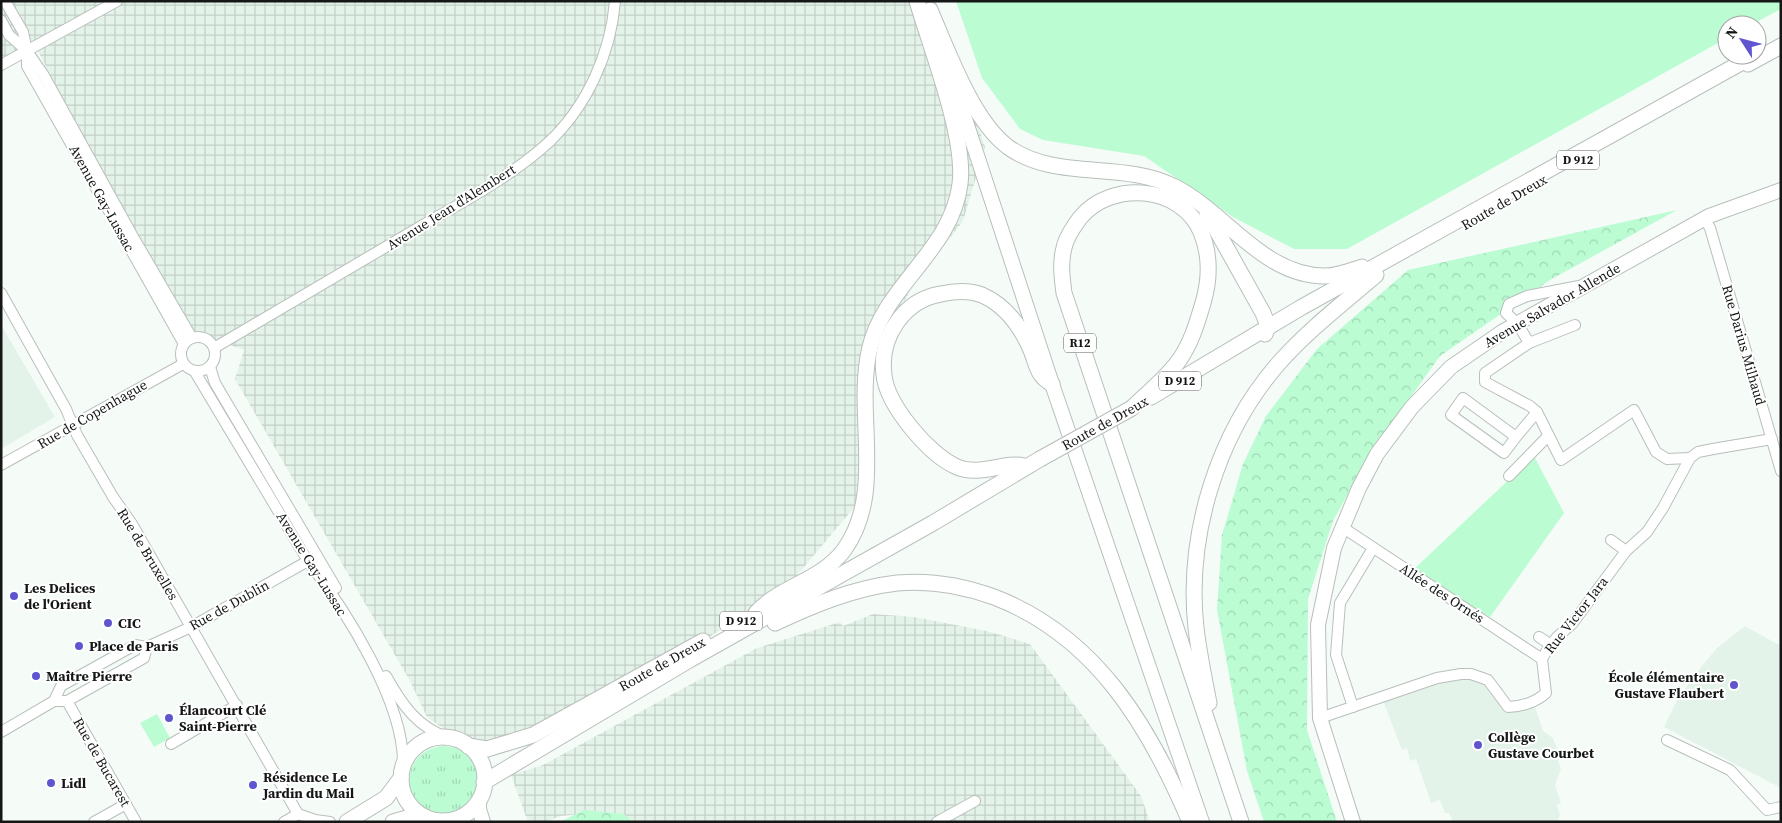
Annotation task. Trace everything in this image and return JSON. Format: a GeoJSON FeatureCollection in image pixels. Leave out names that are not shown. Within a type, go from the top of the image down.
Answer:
{"type":"FeatureCollection","features":[{"type":"Feature","properties":{"kind":"main road"},"geometry":{"type":"LineString","coordinates":[[756,613],[766,602],[826,568],[844,550],[854,532],[862,513],[865,492],[866,380],[870,347],[882,317],[944,234],[958,200],[961,183],[960,153],[949,107],[916,1]]}},
{"type":"Feature","properties":{"kind":"main road"},"geometry":{"type":"LineString","coordinates":[[928,6],[980,115],[1008,146],[1037,161],[1061,167],[1159,180],[1176,187],[1203,205],[1267,258],[1286,268],[1307,274],[1326,276],[1346,272],[1402,250]]}},
{"type":"Feature","properties":{"kind":"main road","name":"Route de Dreux"},"geometry":{"type":"LineString","coordinates":[[1767,48],[1781,41]]}},
{"type":"Feature","properties":{"kind":"main road","name":"Route de Dreux"},"geometry":{"type":"LineString","coordinates":[[1227,354],[1258,342],[1781,46]]}},
{"type":"Feature","properties":{"kind":"main road","name":"Route de Dreux"},"geometry":{"type":"LineString","coordinates":[[484,782],[691,660],[933,524],[1027,466],[1227,354],[1268,326],[1736,65]]}},
{"type":"Feature","properties":{"kind":"main road","name":"R12"},"geometry":{"type":"LineString","coordinates":[[1132,408],[1179,360],[1192,339],[1206,291],[1210,266],[1201,231],[1180,206],[1164,197],[1127,192],[1106,198],[1086,211],[1074,226],[1064,246],[1061,266],[1064,293],[1201,705],[1220,756],[1240,822]]}},
{"type":"Feature","properties":{"kind":"main road"},"geometry":{"type":"LineString","coordinates":[[1203,205],[1263,313],[1268,326],[1266,333],[1258,342]]}},
{"type":"Feature","properties":{"kind":"main road","name":"R12"},"geometry":{"type":"LineString","coordinates":[[1220,756],[1196,627],[1195,581],[1199,538],[1205,505],[1232,434],[1271,372],[1329,314],[1376,275]]}},
{"type":"Feature","properties":{"kind":"main road"},"geometry":{"type":"LineString","coordinates":[[1027,466],[1016,464],[982,470],[958,468],[924,442],[892,400],[884,375],[885,353],[892,328],[910,307],[930,296],[957,291],[981,294],[1002,306],[1016,322],[1042,378],[1052,384]]}},
{"type":"Feature","properties":{"kind":"main road","name":"Route de Dreux"},"geometry":{"type":"LineString","coordinates":[[468,746],[487,749],[533,735],[931,516],[1008,477]]}},
{"type":"Feature","properties":{"kind":"main road"},"geometry":{"type":"LineString","coordinates":[[691,660],[714,653],[820,602],[871,588],[897,583],[920,583],[970,588],[1018,606],[1062,634],[1094,662],[1146,732],[1169,772],[1190,822]]}},
{"type":"Feature","properties":{"kind":"main road"},"geometry":{"type":"LineString","coordinates":[[347,822],[386,798],[402,772],[410,753],[421,744],[435,738],[450,738],[468,746],[481,762],[484,782],[479,800],[471,810],[460,817],[436,820],[414,816],[393,822]]}},
{"type":"Feature","properties":{"kind":"main road"},"geometry":{"type":"LineString","coordinates":[[402,772],[408,801],[416,811],[436,820]]}},
{"type":"Feature","properties":{"kind":"street","name":"Avenue Gay-Lussac"},"geometry":{"type":"LineString","coordinates":[[6,1],[23,32],[27,51],[27,66],[184,344]]}},
{"type":"Feature","properties":{"kind":"street"},"geometry":{"type":"LineString","coordinates":[[1,65],[117,1]]}},
{"type":"Feature","properties":{"kind":"street","name":"Avenue Jean d'Alembert"},"geometry":{"type":"LineString","coordinates":[[214,348],[496,182],[549,142],[584,99],[596,74],[607,45],[615,1]]}},
{"type":"Feature","properties":{"kind":"street"},"geometry":{"type":"LineString","coordinates":[[928,6],[1052,384],[1202,822]]}},
{"type":"Feature","properties":{"kind":"street","name":"Avenue Gay-Lussac"},"geometry":{"type":"LineString","coordinates":[[1,20],[10,35],[27,51],[43,74],[132,235],[192,338]]}},
{"type":"Feature","properties":{"kind":"street","name":"Avenue Salvador Allende"},"geometry":{"type":"LineString","coordinates":[[1353,822],[1320,718],[1318,625],[1330,562],[1342,527],[1359,488],[1377,454],[1412,406],[1451,367],[1502,332],[1583,285],[1705,219],[1781,190]]}},
{"type":"Feature","properties":{"kind":"street","name":"Rue Darius Milhaud"},"geometry":{"type":"LineString","coordinates":[[1705,219],[1710,228],[1781,472]]}},
{"type":"Feature","properties":{"kind":"street"},"geometry":{"type":"LineString","coordinates":[[1530,343],[1518,324],[1506,313],[1509,304],[1527,296],[1583,285]]}},
{"type":"Feature","properties":{"kind":"street","name":"Rue de Bruxelles"},"geometry":{"type":"LineString","coordinates":[[1,293],[112,497],[132,524],[298,814]]}},
{"type":"Feature","properties":{"kind":"street"},"geometry":{"type":"LineString","coordinates":[[1575,324],[1530,343],[1485,373],[1485,382],[1530,406],[1537,412],[1561,460],[1634,410],[1656,452],[1667,459],[1690,458],[1698,452],[1772,439]]}},
{"type":"Feature","properties":{"kind":"street"},"geometry":{"type":"LineString","coordinates":[[192,338],[208,340],[214,348],[215,358],[210,367],[195,372],[183,364],[181,354],[184,344],[192,338]]}},
{"type":"Feature","properties":{"kind":"street","name":"Rue de Copenhague"},"geometry":{"type":"LineString","coordinates":[[1,465],[183,364]]}},
{"type":"Feature","properties":{"kind":"street","name":"Avenue Gay-Lussac"},"geometry":{"type":"LineString","coordinates":[[210,367],[214,383],[325,568],[392,686],[422,725],[432,732],[450,738]]}},
{"type":"Feature","properties":{"kind":"street","name":"Avenue Gay-Lussac"},"geometry":{"type":"LineString","coordinates":[[195,372],[308,561],[326,583],[382,682],[402,739],[402,772]]}},
{"type":"Feature","properties":{"kind":"street"},"geometry":{"type":"LineString","coordinates":[[1516,437],[1463,398],[1451,415],[1504,454],[1537,412]]}},
{"type":"Feature","properties":{"kind":"street"},"geometry":{"type":"LineString","coordinates":[[1509,476],[1548,436]]}},
{"type":"Feature","properties":{"kind":"street","name":"Rue Victor Jara"},"geometry":{"type":"LineString","coordinates":[[1320,718],[1437,678],[1462,674],[1471,674],[1488,680],[1508,707],[1516,707],[1540,698],[1546,692],[1542,659],[1551,645],[1572,624],[1626,551],[1647,532],[1663,508],[1690,458]]}},
{"type":"Feature","properties":{"kind":"street","name":"Allée des Ornés"},"geometry":{"type":"LineString","coordinates":[[1342,527],[1542,659]]}},
{"type":"Feature","properties":{"kind":"street"},"geometry":{"type":"LineString","coordinates":[[1611,540],[1626,551]]}},
{"type":"Feature","properties":{"kind":"street"},"geometry":{"type":"LineString","coordinates":[[1353,707],[1336,655],[1340,603],[1373,548]]}},
{"type":"Feature","properties":{"kind":"street","name":"Rue de Dublin"},"geometry":{"type":"LineString","coordinates":[[1,732],[54,701],[61,686],[135,645],[147,647],[191,627],[308,561]]}},
{"type":"Feature","properties":{"kind":"street"},"geometry":{"type":"LineString","coordinates":[[1540,638],[1551,645]]}},
{"type":"Feature","properties":{"kind":"street","name":"Rue de Dublin"},"geometry":{"type":"LineString","coordinates":[[67,702],[144,658],[147,647]]}},
{"type":"Feature","properties":{"kind":"street"},"geometry":{"type":"LineString","coordinates":[[54,701],[67,702]]}},
{"type":"Feature","properties":{"kind":"street","name":"Rue de Bucarest"},"geometry":{"type":"LineString","coordinates":[[67,702],[136,822]]}},
{"type":"Feature","properties":{"kind":"street"},"geometry":{"type":"LineString","coordinates":[[171,744],[237,705]]}},
{"type":"Feature","properties":{"kind":"street"},"geometry":{"type":"LineString","coordinates":[[1667,740],[1730,770],[1767,810],[1781,807]]}},
{"type":"Feature","properties":{"kind":"street"},"geometry":{"type":"LineString","coordinates":[[479,800],[480,815],[483,822]]}},
{"type":"Feature","properties":{"kind":"street"},"geometry":{"type":"LineString","coordinates":[[937,822],[974,801]]}},
{"type":"Feature","properties":{"kind":"street"},"geometry":{"type":"LineString","coordinates":[[94,822],[126,804]]}},
{"type":"Feature","properties":{"kind":"street"},"geometry":{"type":"LineString","coordinates":[[284,822],[298,814],[314,820],[330,822]]}},
{"type":"Feature","properties":{"kind":"shaded area"},"geometry":{"type":"Polygon","coordinates":[[[1,1],[936,1],[985,147],[963,221],[914,284],[876,350],[865,410],[868,491],[788,586],[575,724],[473,749],[427,717],[410,681],[235,379],[244,350],[213,339],[195,339],[132,235],[37,49],[1,65],[1,1]]]}},
{"type":"Feature","properties":{"kind":"shaded area"},"geometry":{"type":"Polygon","coordinates":[[[1,325],[55,417],[1,449],[1,325]]]}},
{"type":"Feature","properties":{"kind":"shaded area"},"geometry":{"type":"Polygon","coordinates":[[[873,614],[914,617],[987,631],[1030,644],[1141,796],[1150,822],[615,822],[583,814],[561,816],[545,822],[528,822],[511,775],[543,765],[757,648],[840,622],[843,626],[873,614]]]}},
{"type":"Feature","properties":{"kind":"shaded area","name":"École élémentaire Gustave Flaubert"},"geometry":{"type":"Polygon","coordinates":[[[1745,626],[1781,646],[1781,788],[1664,727],[1678,698],[1697,672],[1717,648],[1745,626]]]}},
{"type":"Feature","properties":{"kind":"shaded area","name":"Collège Gustave Courbet"},"geometry":{"type":"Polygon","coordinates":[[[1480,676],[1504,703],[1533,701],[1543,731],[1553,738],[1560,756],[1558,761],[1561,769],[1555,785],[1561,803],[1557,805],[1560,815],[1557,822],[1453,822],[1449,813],[1445,813],[1440,800],[1431,803],[1416,759],[1410,761],[1407,748],[1402,750],[1382,698],[1437,678],[1480,676]]]}},
{"type":"Feature","properties":{"kind":"green space"},"geometry":{"type":"Polygon","coordinates":[[[956,1],[1781,1],[1781,9],[1767,16],[1717,15],[1717,44],[1347,249],[1294,249],[1233,217],[1144,156],[1043,140],[1020,129],[982,78],[956,1]]]}},
{"type":"Feature","properties":{"kind":"green space"},"geometry":{"type":"Polygon","coordinates":[[[1677,210],[1550,280],[1440,356],[1370,454],[1333,521],[1308,599],[1307,730],[1337,822],[1264,822],[1247,771],[1217,610],[1222,535],[1243,464],[1266,416],[1317,349],[1408,270],[1677,210]]]}},
{"type":"Feature","properties":{"kind":"green space"},"geometry":{"type":"Polygon","coordinates":[[[1534,456],[1564,513],[1490,617],[1413,570],[1534,456]]]}},
{"type":"Feature","properties":{"kind":"green space"},"geometry":{"type":"Polygon","coordinates":[[[157,714],[170,738],[154,747],[140,723],[157,714]]]}},
{"type":"Feature","properties":{"kind":"green space"},"geometry":{"type":"Polygon","coordinates":[[[444,746],[457,749],[469,756],[476,768],[479,781],[476,794],[469,806],[457,813],[444,816],[431,813],[419,806],[412,794],[409,781],[412,768],[419,756],[431,749],[444,746]]]}},
{"type":"Feature","properties":{"kind":"green space"},"geometry":{"type":"Polygon","coordinates":[[[584,810],[624,814],[633,822],[560,822],[584,810]]]}},
{"type":"Feature","properties":{"kind":"place","name":"Les Delices de l'Orient"},"geometry":{"type":"Point","coordinates":[14,596]}},
{"type":"Feature","properties":{"kind":"place","name":"CIC"},"geometry":{"type":"Point","coordinates":[108,623]}},
{"type":"Feature","properties":{"kind":"place","name":"Place de Paris"},"geometry":{"type":"Point","coordinates":[79,646]}},
{"type":"Feature","properties":{"kind":"place","name":"Maître Pierre"},"geometry":{"type":"Point","coordinates":[36,676]}},
{"type":"Feature","properties":{"kind":"place","name":"École élémentaire Gustave Flaubert"},"geometry":{"type":"Point","coordinates":[1734,685]}},
{"type":"Feature","properties":{"kind":"place","name":"Élancourt Clé Saint-Pierre"},"geometry":{"type":"Point","coordinates":[169,718]}},
{"type":"Feature","properties":{"kind":"place","name":"Collège Gustave Courbet"},"geometry":{"type":"Point","coordinates":[1478,745]}},
{"type":"Feature","properties":{"kind":"place","name":"Lidl"},"geometry":{"type":"Point","coordinates":[51,783]}},
{"type":"Feature","properties":{"kind":"place","name":"Résidence Le Jardin du Mail"},"geometry":{"type":"Point","coordinates":[253,785]}}]}
